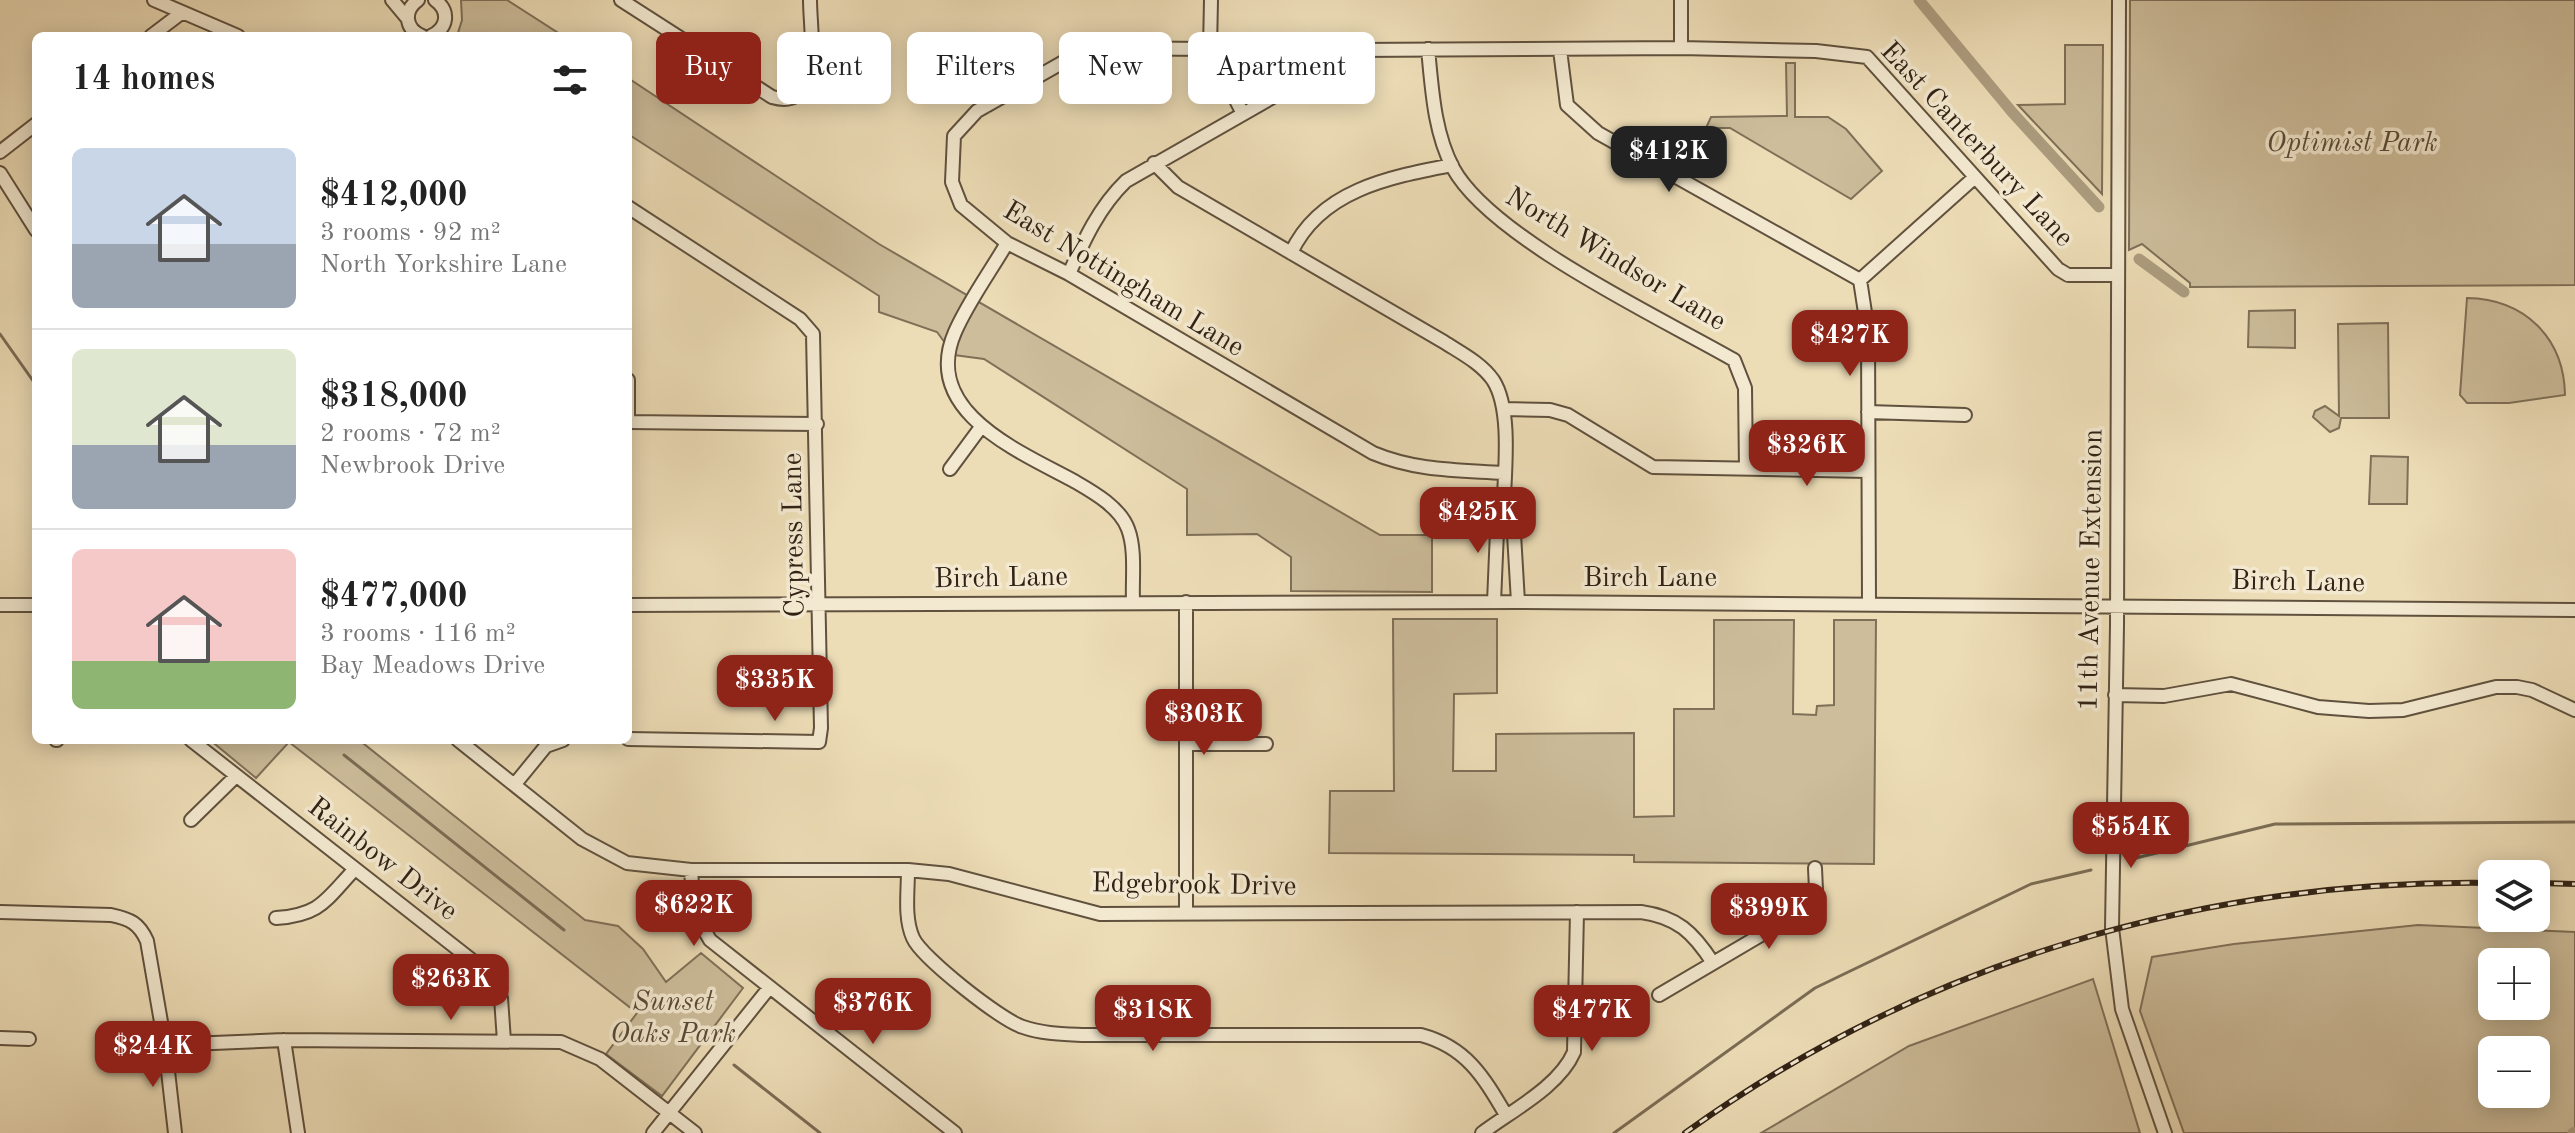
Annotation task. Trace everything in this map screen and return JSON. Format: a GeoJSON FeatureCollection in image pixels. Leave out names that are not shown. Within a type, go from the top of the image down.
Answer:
{"type":"FeatureCollection","features":[{"type":"Feature","properties":{"kind":"street"},"geometry":{"type":"LineString","coordinates":[[154,0],[180,14],[227,32]]}},
{"type":"Feature","properties":{"kind":"street"},"geometry":{"type":"LineString","coordinates":[[392,0],[409,27]]}},
{"type":"Feature","properties":{"kind":"street"},"geometry":{"type":"LineString","coordinates":[[409,27],[410,7],[418,0]]}},
{"type":"Feature","properties":{"kind":"street"},"geometry":{"type":"LineString","coordinates":[[435,0],[445,14]]}},
{"type":"Feature","properties":{"kind":"street"},"geometry":{"type":"LineString","coordinates":[[437,32],[444,25],[448,0]]}},
{"type":"Feature","properties":{"kind":"street"},"geometry":{"type":"LineString","coordinates":[[621,0],[772,97],[786,101],[798,99],[808,87],[810,0]]}},
{"type":"Feature","properties":{"kind":"street"},"geometry":{"type":"LineString","coordinates":[[1210,32],[1211,0]]}},
{"type":"Feature","properties":{"kind":"street"},"geometry":{"type":"LineString","coordinates":[[1681,0],[1681,48]]}},
{"type":"Feature","properties":{"kind":"street","name":"11th Avenue Extension"},"geometry":{"type":"LineString","coordinates":[[2119,0],[2114,962],[2122,1009],[2165,1133]]}},
{"type":"Feature","properties":{"kind":"street"},"geometry":{"type":"LineString","coordinates":[[156,32],[180,14]]}},
{"type":"Feature","properties":{"kind":"street","name":"East Nottingham Lane"},"geometry":{"type":"LineString","coordinates":[[1188,49],[1088,48],[977,111],[954,136],[952,182],[961,205],[1007,243],[1069,274],[1373,453],[1400,464],[1431,470],[1503,473]]}},
{"type":"Feature","properties":{"kind":"street","name":"East Canterbury Lane"},"geometry":{"type":"LineString","coordinates":[[1069,274],[1086,235],[1109,197],[1154,163],[1355,50],[1681,48],[1816,51],[1867,57],[2058,269],[2068,275],[2118,275]]}},
{"type":"Feature","properties":{"kind":"street","name":"North Windsor Lane"},"geometry":{"type":"LineString","coordinates":[[1428,49],[1438,124],[1452,165],[1477,201],[1517,233],[1734,360],[1745,388],[1746,469]]}},
{"type":"Feature","properties":{"kind":"street"},"geometry":{"type":"LineString","coordinates":[[1560,50],[1567,105],[1598,133],[1860,280]]}},
{"type":"Feature","properties":{"kind":"street"},"geometry":{"type":"LineString","coordinates":[[1238,104],[1242,112]]}},
{"type":"Feature","properties":{"kind":"street"},"geometry":{"type":"LineString","coordinates":[[0,152],[32,127]]}},
{"type":"Feature","properties":{"kind":"street"},"geometry":{"type":"LineString","coordinates":[[1154,163],[1178,187],[1478,363],[1493,380],[1504,409],[1503,522],[1497,531],[1494,602]]}},
{"type":"Feature","properties":{"kind":"street"},"geometry":{"type":"LineString","coordinates":[[1291,253],[1311,222],[1340,199],[1396,176],[1452,165]]}},
{"type":"Feature","properties":{"kind":"street"},"geometry":{"type":"LineString","coordinates":[[0,173],[32,224]]}},
{"type":"Feature","properties":{"kind":"street"},"geometry":{"type":"LineString","coordinates":[[1860,280],[1975,177]]}},
{"type":"Feature","properties":{"kind":"street","name":"Cypress Lane"},"geometry":{"type":"LineString","coordinates":[[632,210],[811,329],[815,350],[821,605],[819,742],[632,739]]}},
{"type":"Feature","properties":{"kind":"street"},"geometry":{"type":"LineString","coordinates":[[1007,243],[954,333],[949,352],[955,392],[981,427],[1093,492],[1123,519],[1131,545],[1133,601]]}},
{"type":"Feature","properties":{"kind":"street"},"geometry":{"type":"LineString","coordinates":[[1860,280],[1868,332],[1869,603]]}},
{"type":"Feature","properties":{"kind":"street"},"geometry":{"type":"LineString","coordinates":[[1504,409],[1550,410],[1568,415],[1653,467],[1868,471]]}},
{"type":"Feature","properties":{"kind":"street"},"geometry":{"type":"LineString","coordinates":[[1868,412],[1965,415]]}},
{"type":"Feature","properties":{"kind":"street"},"geometry":{"type":"LineString","coordinates":[[632,422],[817,424]]}},
{"type":"Feature","properties":{"kind":"street"},"geometry":{"type":"LineString","coordinates":[[950,469],[981,427]]}},
{"type":"Feature","properties":{"kind":"street"},"geometry":{"type":"LineString","coordinates":[[1503,522],[1514,534],[1518,602]]}},
{"type":"Feature","properties":{"kind":"street","name":"Birch Lane"},"geometry":{"type":"LineString","coordinates":[[632,605],[1133,601],[1869,603],[2575,610]]}},
{"type":"Feature","properties":{"kind":"street"},"geometry":{"type":"LineString","coordinates":[[1186,602],[1186,912]]}},
{"type":"Feature","properties":{"kind":"street"},"geometry":{"type":"LineString","coordinates":[[0,605],[32,605]]}},
{"type":"Feature","properties":{"kind":"street"},"geometry":{"type":"LineString","coordinates":[[2115,695],[2164,696],[2231,684],[2318,707],[2403,710],[2496,687],[2517,687],[2532,690],[2575,710]]}},
{"type":"Feature","properties":{"kind":"street","name":"Rainbow Drive"},"geometry":{"type":"LineString","coordinates":[[196,744],[492,976],[501,998],[504,1041]]}},
{"type":"Feature","properties":{"kind":"street","name":"Edgebrook Drive"},"geometry":{"type":"LineString","coordinates":[[463,744],[582,839],[627,863],[691,870],[908,870],[983,881],[1100,914],[1641,912],[1671,917],[1695,938],[1713,963]]}},
{"type":"Feature","properties":{"kind":"street"},"geometry":{"type":"LineString","coordinates":[[515,784],[546,746],[552,744]]}},
{"type":"Feature","properties":{"kind":"street"},"geometry":{"type":"LineString","coordinates":[[1186,744],[1266,744]]}},
{"type":"Feature","properties":{"kind":"street"},"geometry":{"type":"LineString","coordinates":[[191,820],[236,776]]}},
{"type":"Feature","properties":{"kind":"street"},"geometry":{"type":"LineString","coordinates":[[1659,995],[1810,906],[1816,890],[1815,868]]}},
{"type":"Feature","properties":{"kind":"street"},"geometry":{"type":"LineString","coordinates":[[276,918],[305,916],[320,906],[354,870]]}},
{"type":"Feature","properties":{"kind":"street"},"geometry":{"type":"LineString","coordinates":[[691,870],[694,912],[710,940],[955,1133]]}},
{"type":"Feature","properties":{"kind":"street"},"geometry":{"type":"LineString","coordinates":[[908,870],[907,910],[913,940],[966,988],[1012,1023],[1045,1033],[1085,1035],[1421,1035],[1457,1049],[1491,1090],[1506,1115]]}},
{"type":"Feature","properties":{"kind":"street"},"geometry":{"type":"LineString","coordinates":[[0,912],[111,915],[135,923],[147,941],[165,1045],[175,1133]]}},
{"type":"Feature","properties":{"kind":"street"},"geometry":{"type":"LineString","coordinates":[[1482,1133],[1560,1073],[1574,1052],[1577,912]]}},
{"type":"Feature","properties":{"kind":"street"},"geometry":{"type":"LineString","coordinates":[[653,1133],[769,988]]}},
{"type":"Feature","properties":{"kind":"street"},"geometry":{"type":"LineString","coordinates":[[0,1038],[29,1039]]}},
{"type":"Feature","properties":{"kind":"street"},"geometry":{"type":"LineString","coordinates":[[284,1040],[298,1133]]}},
{"type":"Feature","properties":{"kind":"street"},"geometry":{"type":"LineString","coordinates":[[165,1045],[284,1040],[561,1042],[600,1059],[695,1133]]}},
{"type":"Feature","properties":{"kind":"green space"},"geometry":{"type":"Polygon","coordinates":[[[461,0],[507,0],[557,32],[458,32],[462,20],[461,0]]]}},
{"type":"Feature","properties":{"kind":"green space","name":"Optimist Park"},"geometry":{"type":"Polygon","coordinates":[[[2130,0],[2575,0],[2575,285],[2190,287],[2190,283],[2142,244],[2129,250],[2130,0]]]}},
{"type":"Feature","properties":{"kind":"green space"},"geometry":{"type":"Polygon","coordinates":[[[2065,45],[2103,45],[2102,194],[2018,105],[2065,104],[2065,45]]]}},
{"type":"Feature","properties":{"kind":"green space"},"geometry":{"type":"Polygon","coordinates":[[[1786,63],[1795,63],[1795,117],[1828,117],[1846,129],[1882,171],[1851,199],[1730,128],[1706,128],[1711,117],[1787,116],[1786,63]]]}},
{"type":"Feature","properties":{"kind":"green space"},"geometry":{"type":"Polygon","coordinates":[[[632,81],[656,97],[656,104],[667,104],[879,244],[1380,535],[1432,535],[1432,592],[1291,591],[1291,557],[1257,534],[1187,535],[1187,489],[984,359],[954,355],[937,332],[879,312],[879,296],[632,137],[632,81]]]}},
{"type":"Feature","properties":{"kind":"green space"},"geometry":{"type":"Polygon","coordinates":[[[2467,298],[2507,306],[2537,326],[2557,356],[2565,395],[2509,403],[2467,403],[2460,395],[2467,298]]]}},
{"type":"Feature","properties":{"kind":"green space"},"geometry":{"type":"Polygon","coordinates":[[[2295,310],[2295,348],[2248,347],[2249,311],[2295,310]]]}},
{"type":"Feature","properties":{"kind":"green space"},"geometry":{"type":"Polygon","coordinates":[[[2388,323],[2389,418],[2341,418],[2339,428],[2330,432],[2313,417],[2315,411],[2325,406],[2339,416],[2338,324],[2388,323]]]}},
{"type":"Feature","properties":{"kind":"green space"},"geometry":{"type":"Polygon","coordinates":[[[2371,456],[2408,457],[2407,504],[2369,504],[2371,456]]]}},
{"type":"Feature","properties":{"kind":"green space"},"geometry":{"type":"Polygon","coordinates":[[[1393,619],[1497,619],[1497,693],[1454,694],[1453,771],[1496,771],[1496,734],[1634,733],[1634,817],[1674,816],[1674,709],[1714,709],[1714,620],[1794,620],[1793,714],[1816,715],[1817,706],[1834,705],[1834,620],[1876,620],[1874,864],[1634,862],[1634,855],[1329,853],[1330,791],[1394,791],[1393,619]]]}},
{"type":"Feature","properties":{"kind":"green space","name":"Sunset Oaks Park"},"geometry":{"type":"Polygon","coordinates":[[[215,744],[287,744],[256,778],[215,744]]]}},
{"type":"Feature","properties":{"kind":"green space","name":"Sunset Oaks Park"},"geometry":{"type":"Polygon","coordinates":[[[292,744],[364,744],[585,920],[618,926],[643,949],[666,982],[701,953],[743,988],[662,1096],[606,1054],[637,1013],[292,744]]]}},
{"type":"Feature","properties":{"kind":"green space"},"geometry":{"type":"Polygon","coordinates":[[[2418,925],[2478,928],[2478,932],[2575,932],[2575,1133],[2184,1133],[2140,1011],[2152,957],[2234,944],[2418,925]]]}},
{"type":"Feature","properties":{"kind":"green space"},"geometry":{"type":"Polygon","coordinates":[[[2093,979],[2140,1133],[1761,1133],[1909,1046],[2093,979]]]}},
{"type":"Feature","properties":{"kind":"waterway"},"geometry":{"type":"LineString","coordinates":[[1919,0],[2012,112],[2099,207]]}},
{"type":"Feature","properties":{"kind":"waterway"},"geometry":{"type":"LineString","coordinates":[[2139,259],[2184,292]]}},
{"type":"Feature","properties":{"kind":"waterway"},"geometry":{"type":"LineString","coordinates":[[0,334],[32,379]]}},
{"type":"Feature","properties":{"kind":"waterway"},"geometry":{"type":"LineString","coordinates":[[344,755],[564,930]]}},
{"type":"Feature","properties":{"kind":"waterway"},"geometry":{"type":"LineString","coordinates":[[2132,859],[2275,824],[2575,822]]}},
{"type":"Feature","properties":{"kind":"waterway"},"geometry":{"type":"LineString","coordinates":[[1614,1133],[1815,988],[2031,884],[2091,870]]}},
{"type":"Feature","properties":{"kind":"waterway"},"geometry":{"type":"LineString","coordinates":[[734,1065],[820,1133]]}},
{"type":"Feature","properties":{"kind":"railway"},"geometry":{"type":"LineString","coordinates":[[1685,1133],[1776,1073],[1870,1022],[1968,978],[2068,943],[2171,916],[2277,896],[2384,886],[2478,883]]}},
{"type":"Feature","properties":{"kind":"railway"},"geometry":{"type":"LineString","coordinates":[[2550,883],[2575,884]]}}]}
